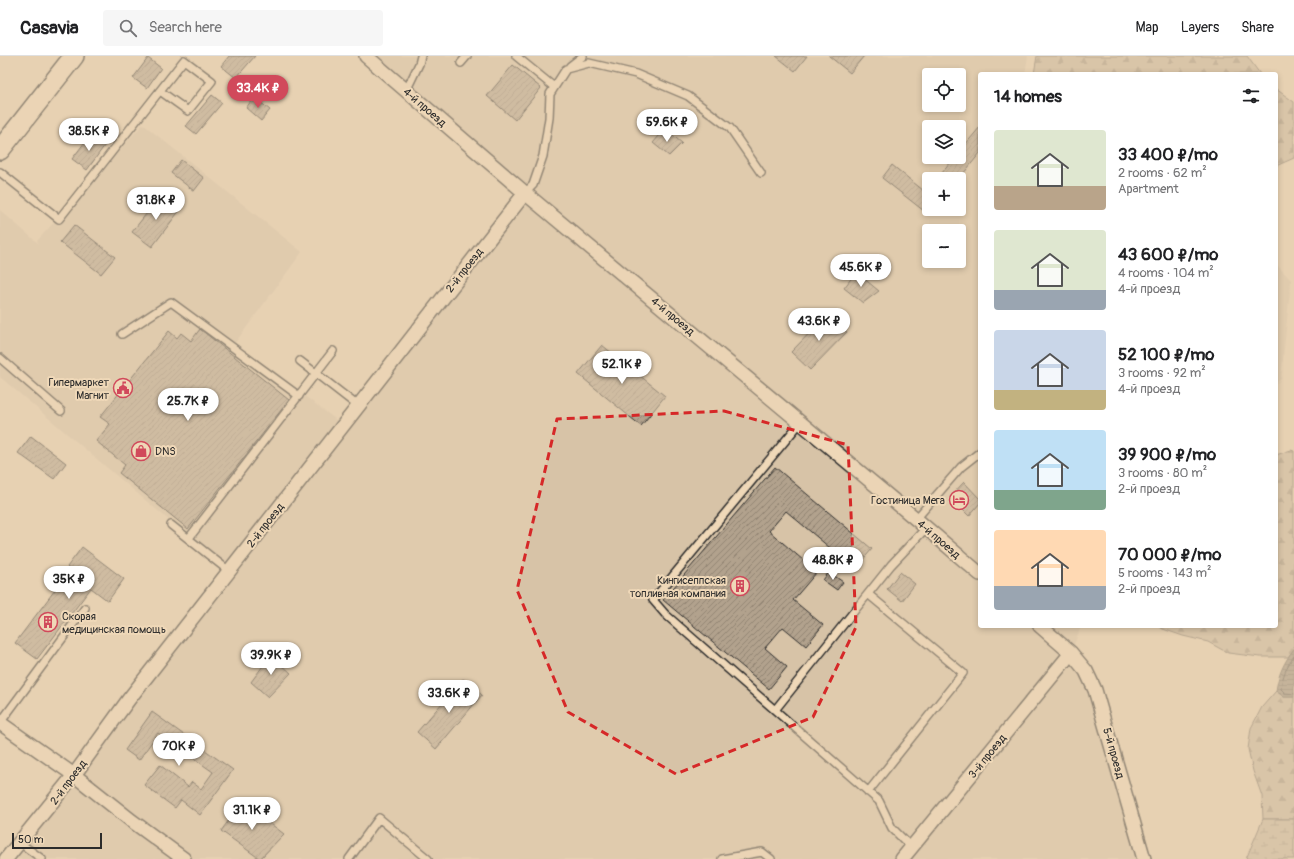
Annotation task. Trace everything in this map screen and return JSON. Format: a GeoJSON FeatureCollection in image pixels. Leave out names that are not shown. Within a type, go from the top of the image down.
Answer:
{"type":"FeatureCollection","features":[{"type":"Feature","properties":{"kind":"main road"},"geometry":{"type":"LineString","coordinates":[[0,142],[67,56]]}},
{"type":"Feature","properties":{"kind":"main road"},"geometry":{"type":"LineString","coordinates":[[0,150],[74,56]]}},
{"type":"Feature","properties":{"kind":"street","name":"4-й проезд"},"geometry":{"type":"LineString","coordinates":[[366,56],[525,193],[978,572]]}},
{"type":"Feature","properties":{"kind":"street","name":"2-й проезд"},"geometry":{"type":"LineString","coordinates":[[6,859],[74,775],[129,699],[525,193]]}},
{"type":"Feature","properties":{"kind":"street"},"geometry":{"type":"LineString","coordinates":[[1042,628],[1071,653]]}},
{"type":"Feature","properties":{"kind":"street","name":"3-й проезд"},"geometry":{"type":"LineString","coordinates":[[902,859],[1071,653]]}},
{"type":"Feature","properties":{"kind":"street","name":"5-й проезд"},"geometry":{"type":"LineString","coordinates":[[1071,653],[1086,671],[1095,690],[1144,859]]}},
{"type":"Feature","properties":{"kind":"street"},"geometry":{"type":"LineString","coordinates":[[0,723],[74,775],[132,822],[184,859]]}},
{"type":"Feature","properties":{"kind":"lane"},"geometry":{"type":"LineString","coordinates":[[406,91],[420,64],[420,56]]}},
{"type":"Feature","properties":{"kind":"lane"},"geometry":{"type":"LineString","coordinates":[[462,63],[467,56]]}},
{"type":"Feature","properties":{"kind":"lane"},"geometry":{"type":"LineString","coordinates":[[516,56],[554,87]]}},
{"type":"Feature","properties":{"kind":"lane"},"geometry":{"type":"LineString","coordinates":[[525,193],[533,185],[543,156],[550,118],[550,94],[566,69],[583,56]]}},
{"type":"Feature","properties":{"kind":"lane"},"geometry":{"type":"LineString","coordinates":[[0,172],[59,219],[184,60],[212,81],[188,110],[160,91]]}},
{"type":"Feature","properties":{"kind":"lane"},"geometry":{"type":"LineString","coordinates":[[566,69],[589,63],[636,74],[688,96],[730,128],[761,173]]}},
{"type":"Feature","properties":{"kind":"lane"},"geometry":{"type":"LineString","coordinates":[[122,334],[171,302],[298,396]]}},
{"type":"Feature","properties":{"kind":"lane"},"geometry":{"type":"LineString","coordinates":[[189,538],[332,351]]}},
{"type":"Feature","properties":{"kind":"lane"},"geometry":{"type":"LineString","coordinates":[[0,358],[61,411]]}},
{"type":"Feature","properties":{"kind":"lane"},"geometry":{"type":"LineString","coordinates":[[300,361],[358,406]]}},
{"type":"Feature","properties":{"kind":"lane"},"geometry":{"type":"LineString","coordinates":[[800,423],[653,600],[664,614],[879,801],[892,828],[912,848]]}},
{"type":"Feature","properties":{"kind":"lane"},"geometry":{"type":"LineString","coordinates":[[775,710],[891,565],[961,467],[978,454]]}},
{"type":"Feature","properties":{"kind":"lane"},"geometry":{"type":"LineString","coordinates":[[171,525],[229,571]]}},
{"type":"Feature","properties":{"kind":"lane"},"geometry":{"type":"LineString","coordinates":[[868,594],[963,673],[868,792]]}},
{"type":"Feature","properties":{"kind":"lane"},"geometry":{"type":"LineString","coordinates":[[0,723],[84,608]]}},
{"type":"Feature","properties":{"kind":"lane"},"geometry":{"type":"LineString","coordinates":[[349,859],[379,818],[428,859]]}},
{"type":"Feature","properties":{"kind":"lane"},"geometry":{"type":"LineString","coordinates":[[20,843],[42,859]]}},
{"type":"Feature","properties":{"kind":"lane"},"geometry":{"type":"LineString","coordinates":[[722,859],[762,852],[771,859]]}},
{"type":"Feature","properties":{"kind":"highlighted area"},"geometry":{"type":"Polygon","coordinates":[[[724,411],[848,445],[856,627],[813,717],[676,774],[568,712],[517,590],[557,419],[724,411]]]}},
{"type":"Feature","properties":{"kind":"shaded area"},"geometry":{"type":"Polygon","coordinates":[[[366,56],[1028,56],[1025,72],[978,72],[978,628],[1080,628],[1071,653],[1095,690],[1140,859],[7,859],[525,193],[366,56]]]}},
{"type":"Feature","properties":{"kind":"shaded area"},"geometry":{"type":"Polygon","coordinates":[[[143,124],[302,252],[235,343],[343,425],[229,571],[0,377],[0,210],[39,244],[37,241],[143,124]]]}},
{"type":"Feature","properties":{"kind":"shaded area"},"geometry":{"type":"Polygon","coordinates":[[[1278,266],[1291,280],[1281,379],[1278,382],[1278,266]]]}},
{"type":"Feature","properties":{"kind":"green space"},"geometry":{"type":"Polygon","coordinates":[[[1037,56],[1247,56],[1259,72],[1034,72],[1037,56]]]}},
{"type":"Feature","properties":{"kind":"green space"},"geometry":{"type":"Polygon","coordinates":[[[1278,90],[1294,102],[1294,158],[1278,165],[1278,90]]]}},
{"type":"Feature","properties":{"kind":"green space"},"geometry":{"type":"Polygon","coordinates":[[[1291,450],[1294,451],[1294,649],[1288,657],[1260,657],[1228,653],[1208,642],[1183,636],[1160,628],[1278,628],[1278,454],[1291,450]]]}},
{"type":"Feature","properties":{"kind":"green space"},"geometry":{"type":"Polygon","coordinates":[[[1276,691],[1284,697],[1294,697],[1294,819],[1263,819],[1262,796],[1253,771],[1248,749],[1251,728],[1262,707],[1276,691]]]}},
{"type":"Feature","properties":{"kind":"green space"},"geometry":{"type":"Polygon","coordinates":[[[1263,819],[1294,819],[1294,859],[1246,859],[1263,819]]]}},
{"type":"Feature","properties":{"kind":"water"},"geometry":{"type":"Polygon","coordinates":[[[1294,649],[1294,697],[1284,697],[1276,691],[1278,680],[1287,659],[1294,649]]]}},
{"type":"Feature","properties":{"kind":"building"},"geometry":{"type":"Polygon","coordinates":[[[229,56],[255,56],[236,78],[221,66],[229,56]]]}},
{"type":"Feature","properties":{"kind":"building"},"geometry":{"type":"Polygon","coordinates":[[[776,56],[807,56],[795,71],[776,56]]]}},
{"type":"Feature","properties":{"kind":"building"},"geometry":{"type":"Polygon","coordinates":[[[829,56],[864,56],[850,73],[829,56]]]}},
{"type":"Feature","properties":{"kind":"building"},"geometry":{"type":"Polygon","coordinates":[[[148,58],[161,68],[147,88],[133,78],[148,58]]]}},
{"type":"Feature","properties":{"kind":"building"},"geometry":{"type":"Polygon","coordinates":[[[513,65],[541,88],[515,120],[487,96],[513,65]]]}},
{"type":"Feature","properties":{"kind":"building"},"geometry":{"type":"Polygon","coordinates":[[[212,95],[222,103],[196,134],[186,126],[212,95]]]}},
{"type":"Feature","properties":{"kind":"building"},"geometry":{"type":"Polygon","coordinates":[[[254,97],[270,110],[261,121],[246,108],[254,97]]]}},
{"type":"Feature","properties":{"kind":"building"},"geometry":{"type":"Polygon","coordinates":[[[665,129],[682,143],[669,156],[653,143],[665,129]]]}},
{"type":"Feature","properties":{"kind":"building"},"geometry":{"type":"Polygon","coordinates":[[[978,129],[978,155],[965,172],[943,172],[949,164],[966,164],[966,144],[978,129]]]}},
{"type":"Feature","properties":{"kind":"building"},"geometry":{"type":"Polygon","coordinates":[[[91,134],[105,145],[87,170],[72,159],[91,134]]]}},
{"type":"Feature","properties":{"kind":"building"},"geometry":{"type":"Polygon","coordinates":[[[181,160],[204,178],[194,191],[171,173],[181,160]]]}},
{"type":"Feature","properties":{"kind":"building"},"geometry":{"type":"Polygon","coordinates":[[[892,165],[922,189],[922,209],[882,178],[892,165]]]}},
{"type":"Feature","properties":{"kind":"building"},"geometry":{"type":"Polygon","coordinates":[[[161,195],[180,210],[152,247],[132,232],[161,195]]]}},
{"type":"Feature","properties":{"kind":"building"},"geometry":{"type":"Polygon","coordinates":[[[74,225],[115,257],[101,274],[60,242],[74,225]]]}},
{"type":"Feature","properties":{"kind":"building"},"geometry":{"type":"Polygon","coordinates":[[[856,272],[879,291],[863,303],[844,288],[856,272]]]}},
{"type":"Feature","properties":{"kind":"building"},"geometry":{"type":"Polygon","coordinates":[[[828,314],[847,332],[810,370],[791,352],[828,314]]]}},
{"type":"Feature","properties":{"kind":"building"},"geometry":{"type":"Polygon","coordinates":[[[200,329],[289,400],[188,529],[119,473],[125,465],[96,441],[110,424],[100,417],[169,331],[177,338],[181,333],[191,341],[200,329]]]}},
{"type":"Feature","properties":{"kind":"building"},"geometry":{"type":"Polygon","coordinates":[[[602,345],[665,396],[641,426],[578,374],[602,345]]]}},
{"type":"Feature","properties":{"kind":"building"},"geometry":{"type":"Polygon","coordinates":[[[31,436],[66,463],[54,479],[18,453],[31,436]]]}},
{"type":"Feature","properties":{"kind":"building","name":"Кингисеппская топливная компания"},"geometry":{"type":"Polygon","coordinates":[[[775,467],[872,549],[855,569],[786,511],[769,531],[817,572],[793,600],[823,625],[806,646],[783,627],[765,648],[787,667],[769,689],[663,600],[775,467]]]}},
{"type":"Feature","properties":{"kind":"building"},"geometry":{"type":"Polygon","coordinates":[[[964,482],[978,497],[978,505],[969,516],[950,497],[964,482]]]}},
{"type":"Feature","properties":{"kind":"building","name":"Скорая медицинская помощь"},"geometry":{"type":"Polygon","coordinates":[[[82,547],[124,579],[108,601],[91,588],[37,659],[15,643],[70,570],[67,567],[82,547]]]}},
{"type":"Feature","properties":{"kind":"building"},"geometry":{"type":"Polygon","coordinates":[[[829,572],[843,582],[837,590],[823,580],[829,572]]]}},
{"type":"Feature","properties":{"kind":"building"},"geometry":{"type":"Polygon","coordinates":[[[900,572],[915,584],[902,601],[887,589],[900,572]]]}},
{"type":"Feature","properties":{"kind":"building"},"geometry":{"type":"Polygon","coordinates":[[[271,655],[291,673],[268,697],[251,682],[271,655]]]}},
{"type":"Feature","properties":{"kind":"building"},"geometry":{"type":"Polygon","coordinates":[[[463,679],[482,695],[436,749],[417,732],[463,679]]]}},
{"type":"Feature","properties":{"kind":"building"},"geometry":{"type":"Polygon","coordinates":[[[152,712],[233,770],[200,815],[181,800],[175,808],[144,785],[160,765],[188,787],[192,782],[201,789],[213,772],[158,733],[139,760],[125,750],[152,712]]]}},
{"type":"Feature","properties":{"kind":"building"},"geometry":{"type":"Polygon","coordinates":[[[242,802],[284,834],[260,859],[221,831],[242,802]]]}},
{"type":"Feature","properties":{"kind":"place","name":"Гипермаркет Магнит"},"geometry":{"type":"Point","coordinates":[123,388]}},
{"type":"Feature","properties":{"kind":"place","name":"DNS"},"geometry":{"type":"Point","coordinates":[141,451]}},
{"type":"Feature","properties":{"kind":"place","name":"Гостиница Мега"},"geometry":{"type":"Point","coordinates":[959,500]}},
{"type":"Feature","properties":{"kind":"place","name":"Кингисеппская топливная компания"},"geometry":{"type":"Point","coordinates":[740,586]}},
{"type":"Feature","properties":{"kind":"place","name":"Скорая медицинская помощь"},"geometry":{"type":"Point","coordinates":[48,622]}}]}
